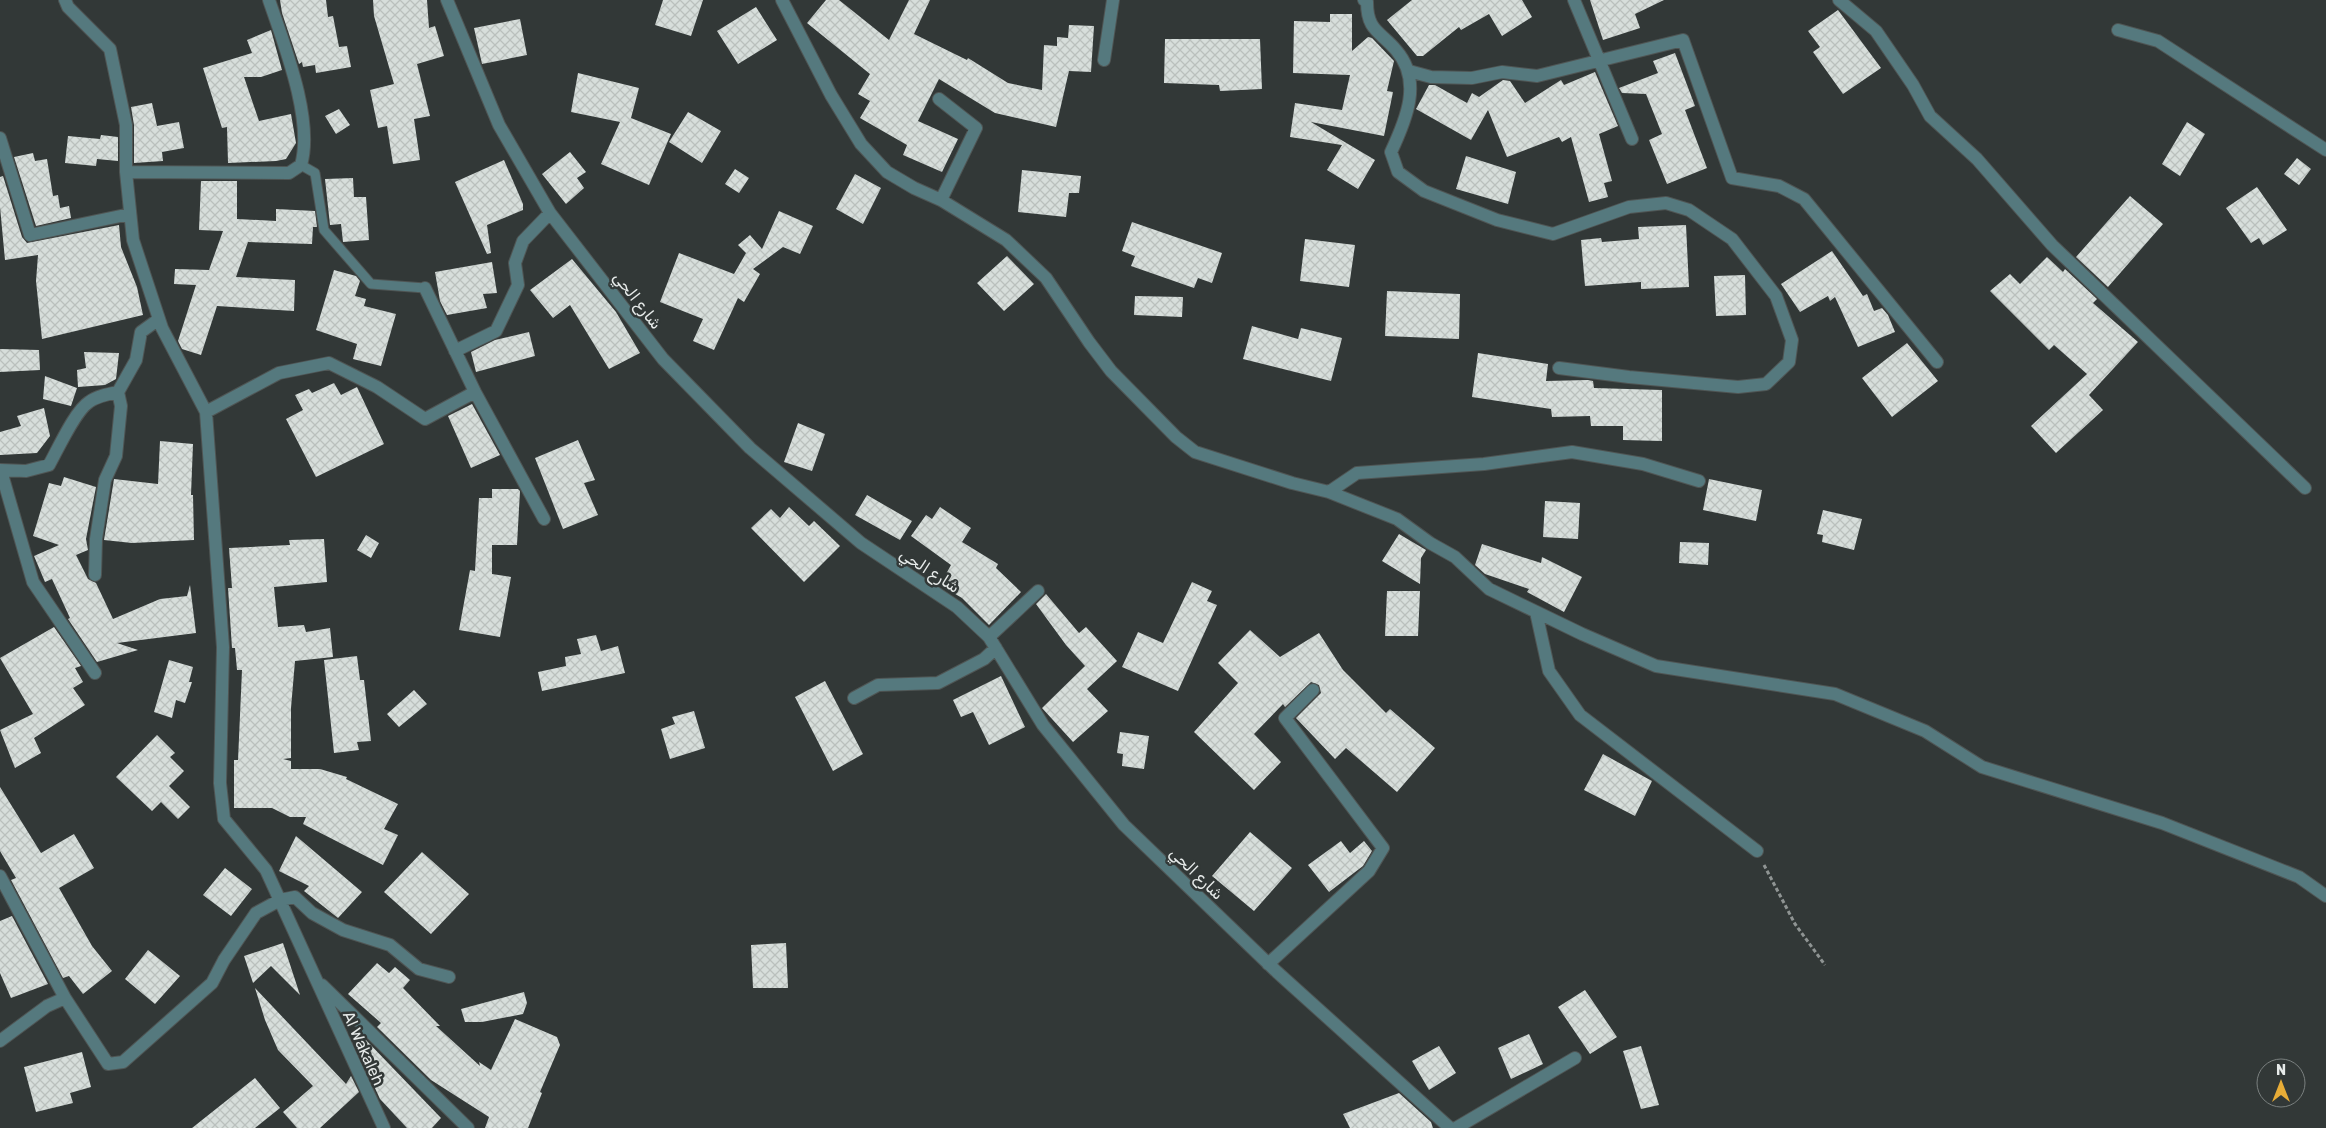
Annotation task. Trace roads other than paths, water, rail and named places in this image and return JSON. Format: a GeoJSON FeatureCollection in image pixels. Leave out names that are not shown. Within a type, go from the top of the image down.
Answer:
{"type":"FeatureCollection","features":[{"type":"Feature","properties":{"kind":"street"},"geometry":{"type":"LineString","coordinates":[[65,0],[68,7],[110,49],[126,125],[126,172],[133,240],[159,319],[206,412],[280,374],[329,363],[377,387],[424,419],[475,392]]}},
{"type":"Feature","properties":{"kind":"street"},"geometry":{"type":"LineString","coordinates":[[126,172],[289,173],[301,165],[306,148],[296,78],[269,0]]}},
{"type":"Feature","properties":{"kind":"street","name":"شارع الحي"},"geometry":{"type":"LineString","coordinates":[[447,0],[499,125],[550,213],[663,359],[750,448],[860,543],[957,607],[993,643],[1043,725],[1124,825],[1268,964],[1450,1128]]}},
{"type":"Feature","properties":{"kind":"street"},"geometry":{"type":"LineString","coordinates":[[782,0],[831,95],[860,144],[888,172],[914,188],[941,200],[1006,240],[1046,278],[1083,334],[1111,371],[1176,436],[1196,452],[1292,483],[1329,492],[1397,519],[1430,543],[1455,557],[1489,588],[1582,634],[1656,666],[1835,694],[1925,731],[1982,767],[2162,823],[2299,877],[2326,896]]}},
{"type":"Feature","properties":{"kind":"street"},"geometry":{"type":"LineString","coordinates":[[1104,60],[1113,0]]}},
{"type":"Feature","properties":{"kind":"street"},"geometry":{"type":"LineString","coordinates":[[1364,0],[1367,2],[1367,17],[1374,29],[1397,50],[1409,71],[1411,88],[1408,115],[1391,152],[1398,172],[1424,191],[1497,220],[1554,234],[1629,207],[1666,203],[1689,210],[1732,239],[1776,296],[1792,340],[1789,362],[1766,384],[1738,387],[1558,368]]}},
{"type":"Feature","properties":{"kind":"street"},"geometry":{"type":"LineString","coordinates":[[1574,0],[1632,139]]}},
{"type":"Feature","properties":{"kind":"street"},"geometry":{"type":"LineString","coordinates":[[1839,0],[1876,31],[1913,84],[1930,116],[1977,159],[2052,245],[2305,488]]}},
{"type":"Feature","properties":{"kind":"street"},"geometry":{"type":"LineString","coordinates":[[2118,30],[2158,41],[2326,150]]}},
{"type":"Feature","properties":{"kind":"street"},"geometry":{"type":"LineString","coordinates":[[1409,71],[1432,77],[1472,78],[1502,72],[1537,76],[1682,40],[1732,178],[1778,186],[1804,199],[1937,362]]}},
{"type":"Feature","properties":{"kind":"street"},"geometry":{"type":"LineString","coordinates":[[939,99],[976,128],[941,200]]}},
{"type":"Feature","properties":{"kind":"street"},"geometry":{"type":"LineString","coordinates":[[0,138],[30,235],[130,214]]}},
{"type":"Feature","properties":{"kind":"street"},"geometry":{"type":"LineString","coordinates":[[455,351],[496,331],[518,285],[515,263],[523,241],[550,213]]}},
{"type":"Feature","properties":{"kind":"street"},"geometry":{"type":"LineString","coordinates":[[425,288],[475,392],[544,519]]}},
{"type":"Feature","properties":{"kind":"street"},"geometry":{"type":"LineString","coordinates":[[95,575],[96,539],[105,480],[116,456],[121,406],[118,392],[136,360],[141,332],[159,319]]}},
{"type":"Feature","properties":{"kind":"street"},"geometry":{"type":"LineString","coordinates":[[95,673],[32,582],[1,471],[26,471],[49,465],[69,428],[87,403],[100,396],[118,392]]}},
{"type":"Feature","properties":{"kind":"street","name":"Al Wakaleh"},"geometry":{"type":"LineString","coordinates":[[206,412],[206,439],[222,647],[220,783],[224,819],[266,870],[384,1128]]}},
{"type":"Feature","properties":{"kind":"street"},"geometry":{"type":"LineString","coordinates":[[1329,492],[1357,473],[1484,464],[1572,452],[1643,464],[1698,481]]}},
{"type":"Feature","properties":{"kind":"street"},"geometry":{"type":"LineString","coordinates":[[854,698],[878,685],[938,684],[984,659],[993,643],[1038,591]]}},
{"type":"Feature","properties":{"kind":"street"},"geometry":{"type":"LineString","coordinates":[[1536,612],[1549,671],[1580,715],[1757,851]]}},
{"type":"Feature","properties":{"kind":"street"},"geometry":{"type":"LineString","coordinates":[[1268,964],[1369,871],[1383,848],[1285,718],[1313,690]]}},
{"type":"Feature","properties":{"kind":"street"},"geometry":{"type":"LineString","coordinates":[[0,876],[64,998],[108,1064],[123,1062],[212,983],[224,960],[256,913],[280,900],[295,897],[312,913],[343,930],[390,945],[419,969],[449,977]]}},
{"type":"Feature","properties":{"kind":"street"},"geometry":{"type":"LineString","coordinates":[[316,980],[468,1128]]}},
{"type":"Feature","properties":{"kind":"street"},"geometry":{"type":"LineString","coordinates":[[0,1041],[47,1006],[64,998]]}},
{"type":"Feature","properties":{"kind":"street"},"geometry":{"type":"LineString","coordinates":[[1456,1128],[1574,1058]]}},
{"type":"Feature","properties":{"kind":"lane"},"geometry":{"type":"LineString","coordinates":[[301,165],[315,173],[324,230],[371,284],[425,288]]}}]}
